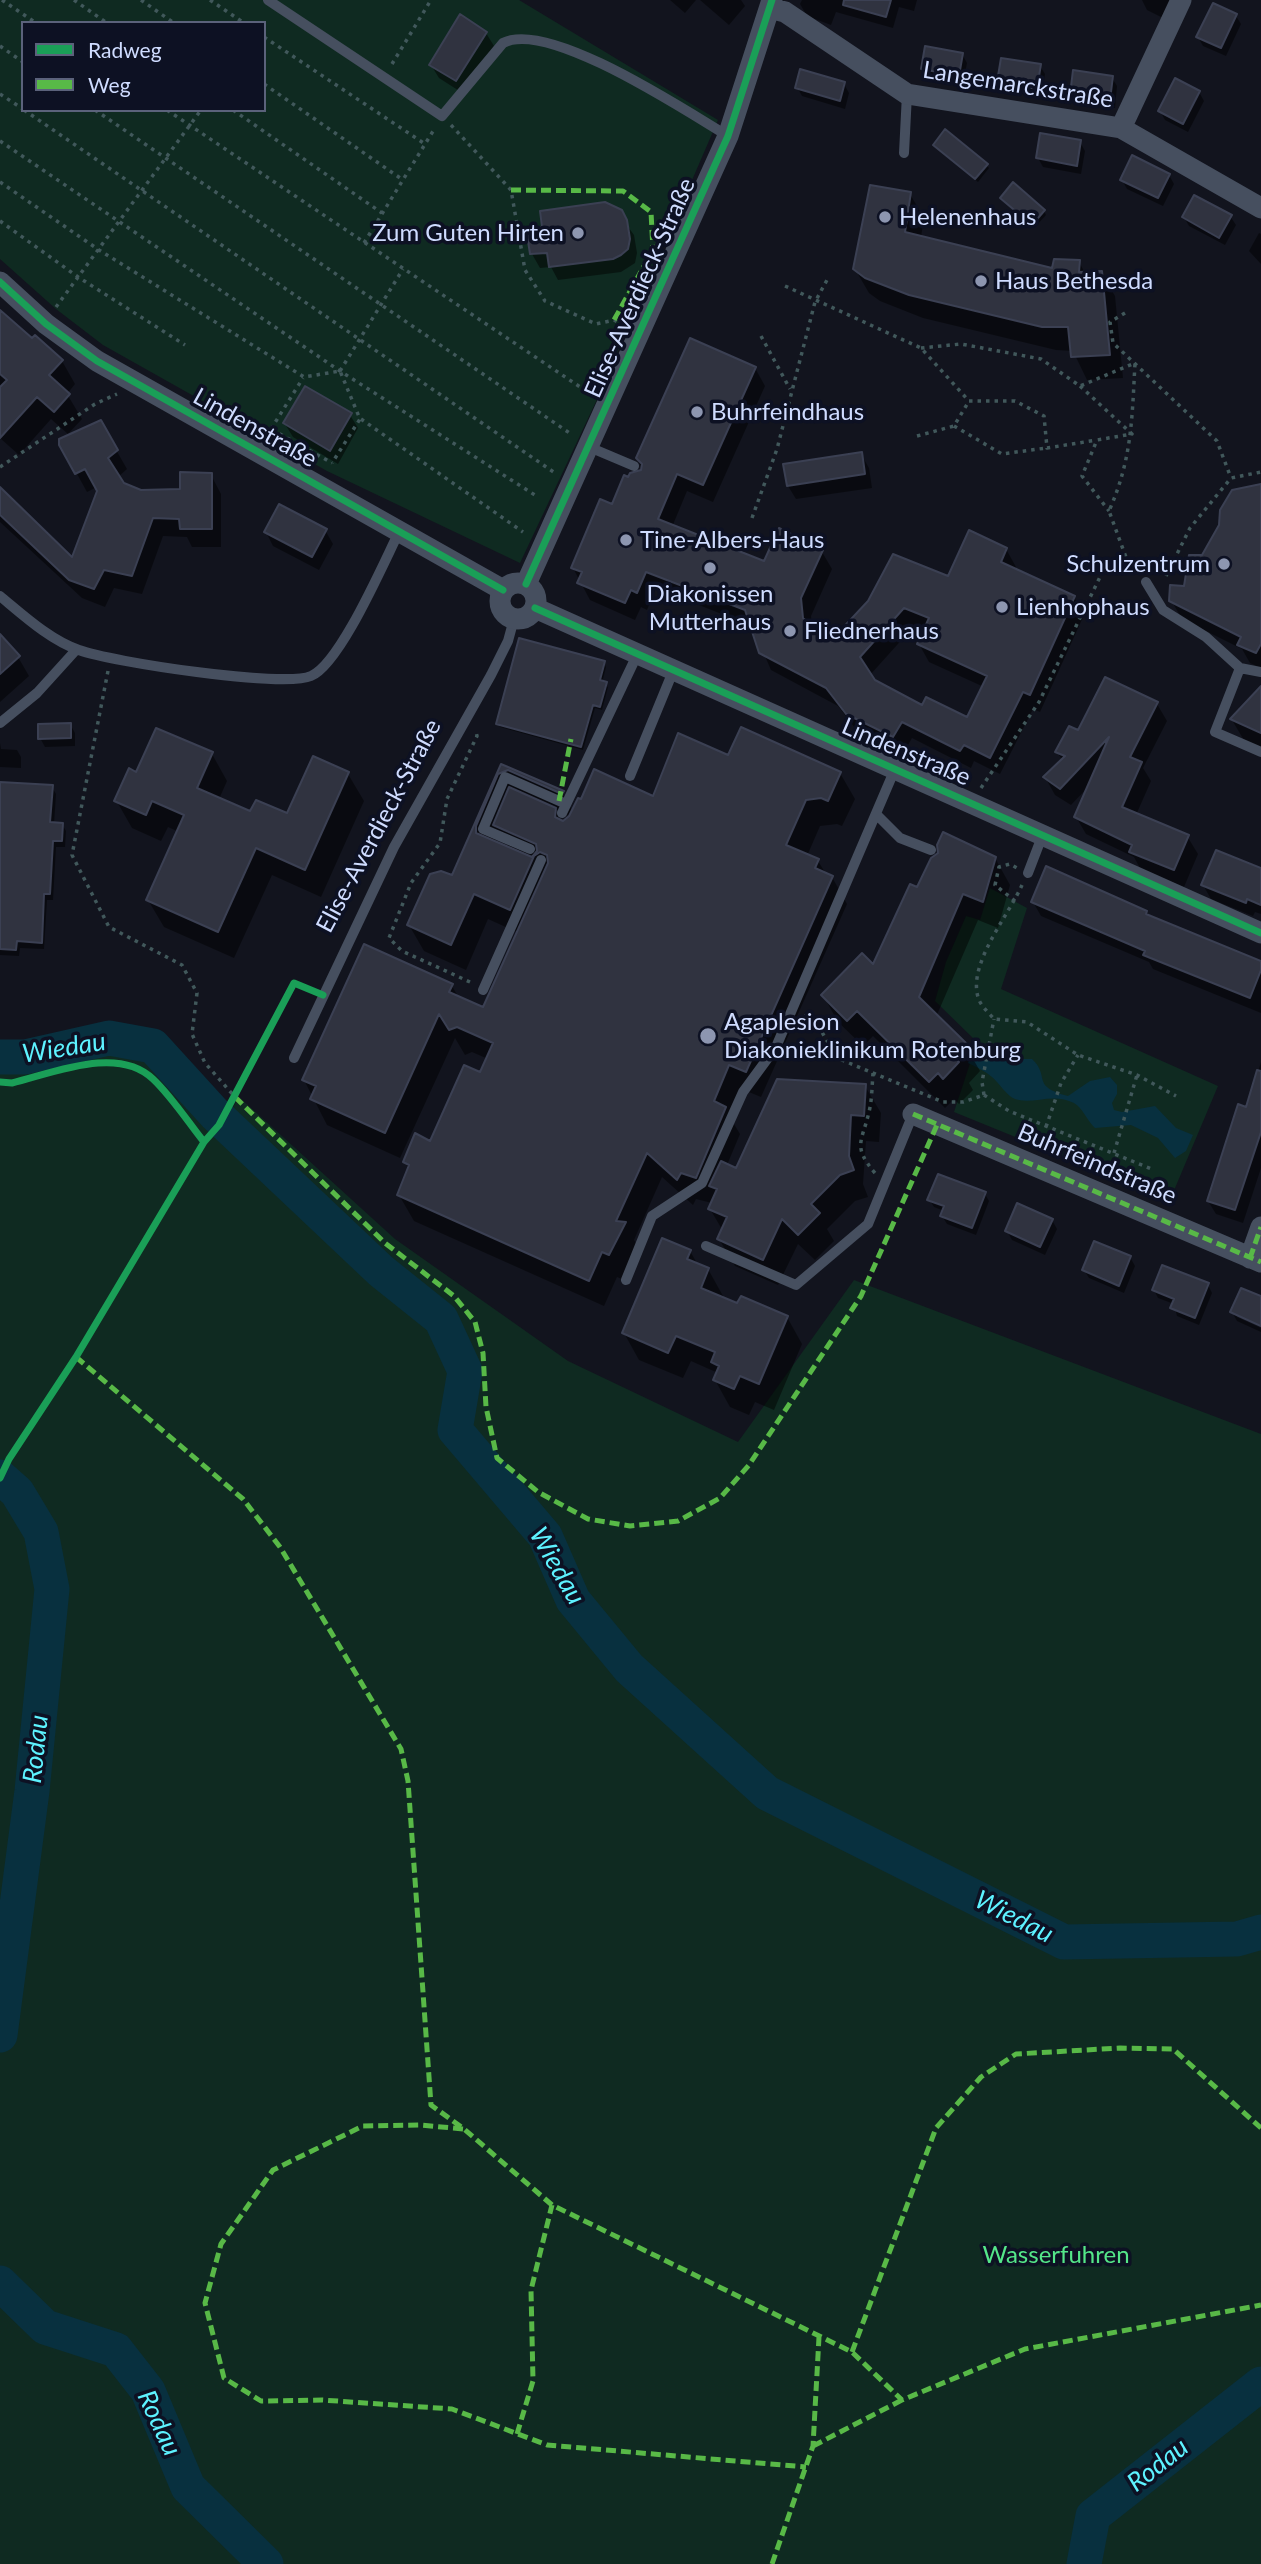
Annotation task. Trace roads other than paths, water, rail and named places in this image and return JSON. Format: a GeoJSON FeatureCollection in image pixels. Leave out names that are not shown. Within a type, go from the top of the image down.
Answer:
{"type":"FeatureCollection","features":[{"type":"Feature","properties":{"kind":"street"},"geometry":{"type":"LineString","coordinates":[[1121,128],[1181,0]]}},
{"type":"Feature","properties":{"kind":"street","name":"Langemarckstraße"},"geometry":{"type":"LineString","coordinates":[[771,4],[907,94],[1121,128],[1261,208]]}},
{"type":"Feature","properties":{"kind":"street","name":"Elise-Averdieck-Straße"},"geometry":{"type":"LineString","coordinates":[[526,584],[639,339],[728,136],[771,4]]}},
{"type":"Feature","properties":{"kind":"street","name":"Lindenstraße"},"geometry":{"type":"LineString","coordinates":[[0,282],[46,324],[97,361],[503,590]]}},
{"type":"Feature","properties":{"kind":"street"},"geometry":{"type":"LineString","coordinates":[[514,583],[526,584],[536,596],[535,608],[526,618],[514,620],[501,610],[499,600],[503,590],[514,583]]}},
{"type":"Feature","properties":{"kind":"street","name":"Lindenstraße"},"geometry":{"type":"LineString","coordinates":[[535,608],[1261,933]]}},
{"type":"Feature","properties":{"kind":"street","name":"Buhrfeindstraße"},"geometry":{"type":"LineString","coordinates":[[913,1114],[1255,1260]]}},
{"type":"Feature","properties":{"kind":"street"},"geometry":{"type":"LineString","coordinates":[[1255,1260],[1261,1227]]}},
{"type":"Feature","properties":{"kind":"lane"},"geometry":{"type":"LineString","coordinates":[[268,0],[442,116],[503,43],[514,37],[568,48],[661,96],[728,136]]}},
{"type":"Feature","properties":{"kind":"lane"},"geometry":{"type":"LineString","coordinates":[[904,153],[907,94]]}},
{"type":"Feature","properties":{"kind":"lane"},"geometry":{"type":"LineString","coordinates":[[589,447],[634,466]]}},
{"type":"Feature","properties":{"kind":"lane"},"geometry":{"type":"LineString","coordinates":[[0,596],[28,620],[76,650],[110,659],[273,681],[311,677],[332,660],[399,532]]}},
{"type":"Feature","properties":{"kind":"lane"},"geometry":{"type":"LineString","coordinates":[[1146,582],[1163,610],[1206,637],[1240,668],[1261,672]]}},
{"type":"Feature","properties":{"kind":"lane","name":"Elise-Averdieck-Straße"},"geometry":{"type":"LineString","coordinates":[[294,1058],[394,847],[491,675],[508,641],[514,620]]}},
{"type":"Feature","properties":{"kind":"lane"},"geometry":{"type":"LineString","coordinates":[[0,723],[37,694],[76,650]]}},
{"type":"Feature","properties":{"kind":"lane"},"geometry":{"type":"LineString","coordinates":[[530,849],[483,829],[505,778],[564,808],[638,653]]}},
{"type":"Feature","properties":{"kind":"lane"},"geometry":{"type":"LineString","coordinates":[[1240,668],[1215,732],[1261,752]]}},
{"type":"Feature","properties":{"kind":"lane"},"geometry":{"type":"LineString","coordinates":[[631,776],[674,669]]}},
{"type":"Feature","properties":{"kind":"lane"},"geometry":{"type":"LineString","coordinates":[[626,1280],[652,1216],[702,1183],[743,1092],[776,1047],[895,769]]}},
{"type":"Feature","properties":{"kind":"lane"},"geometry":{"type":"LineString","coordinates":[[876,814],[900,838],[931,850]]}},
{"type":"Feature","properties":{"kind":"lane"},"geometry":{"type":"LineString","coordinates":[[1028,873],[1043,834]]}},
{"type":"Feature","properties":{"kind":"lane"},"geometry":{"type":"LineString","coordinates":[[483,990],[541,860]]}},
{"type":"Feature","properties":{"kind":"lane"},"geometry":{"type":"LineString","coordinates":[[706,1246],[796,1285],[868,1224],[913,1114]]}},
{"type":"Feature","properties":{"kind":"water"},"geometry":{"type":"Polygon","coordinates":[[[971,1054],[983,1059],[1032,1059],[1045,1085],[1068,1096],[1090,1081],[1110,1077],[1117,1085],[1117,1094],[1112,1103],[1114,1110],[1122,1112],[1155,1106],[1176,1128],[1193,1135],[1186,1151],[1175,1158],[1158,1138],[1131,1125],[1095,1128],[1077,1105],[1066,1100],[1015,1099],[989,1075],[968,1063],[971,1054]]]}},
{"type":"Feature","properties":{"kind":"waterway","name":"Wiedau"},"geometry":{"type":"LineString","coordinates":[[0,1057],[25,1057],[109,1038],[153,1046],[215,1114],[381,1271],[441,1319],[465,1371],[455,1430],[545,1536],[573,1600],[629,1668],[767,1793],[1064,1942],[1237,1939],[1261,1932]]}},
{"type":"Feature","properties":{"kind":"waterway","name":"Rodau"},"geometry":{"type":"LineString","coordinates":[[0,1477],[17,1492],[41,1532],[52,1589],[32,1791],[0,2035]]}},
{"type":"Feature","properties":{"kind":"waterway","name":"Rodau"},"geometry":{"type":"LineString","coordinates":[[0,2283],[45,2327],[116,2350],[148,2391],[188,2487],[266,2564]]}},
{"type":"Feature","properties":{"kind":"waterway","name":"Rodau"},"geometry":{"type":"LineString","coordinates":[[1084,2564],[1093,2516],[1261,2384]]}},
{"type":"Feature","properties":{"kind":"place","name":"Helenenhaus"},"geometry":{"type":"Point","coordinates":[885,217]}},
{"type":"Feature","properties":{"kind":"place","name":"Zum Guten Hirten"},"geometry":{"type":"Point","coordinates":[578,233]}},
{"type":"Feature","properties":{"kind":"place","name":"Haus Bethesda"},"geometry":{"type":"Point","coordinates":[981,281]}},
{"type":"Feature","properties":{"kind":"place","name":"Buhrfeindhaus"},"geometry":{"type":"Point","coordinates":[697,412]}},
{"type":"Feature","properties":{"kind":"place","name":"Tine-Albers-Haus"},"geometry":{"type":"Point","coordinates":[626,540]}},
{"type":"Feature","properties":{"kind":"place","name":"Schulzentrum"},"geometry":{"type":"Point","coordinates":[1224,564]}},
{"type":"Feature","properties":{"kind":"place","name":"Diakonissen Mutterhaus"},"geometry":{"type":"Point","coordinates":[710,568]}},
{"type":"Feature","properties":{"kind":"place","name":"Lienhophaus"},"geometry":{"type":"Point","coordinates":[1002,607]}},
{"type":"Feature","properties":{"kind":"place","name":"Fliednerhaus"},"geometry":{"type":"Point","coordinates":[790,631]}},
{"type":"Feature","properties":{"kind":"place","name":"Agaplesion Diakonieklinikum Rotenburg"},"geometry":{"type":"Point","coordinates":[708,1036]}},
{"type":"Feature","properties":{"kind":"park label","name":"Wasserfuhren"},"geometry":{"type":"Point","coordinates":[1056,2255]}}]}
